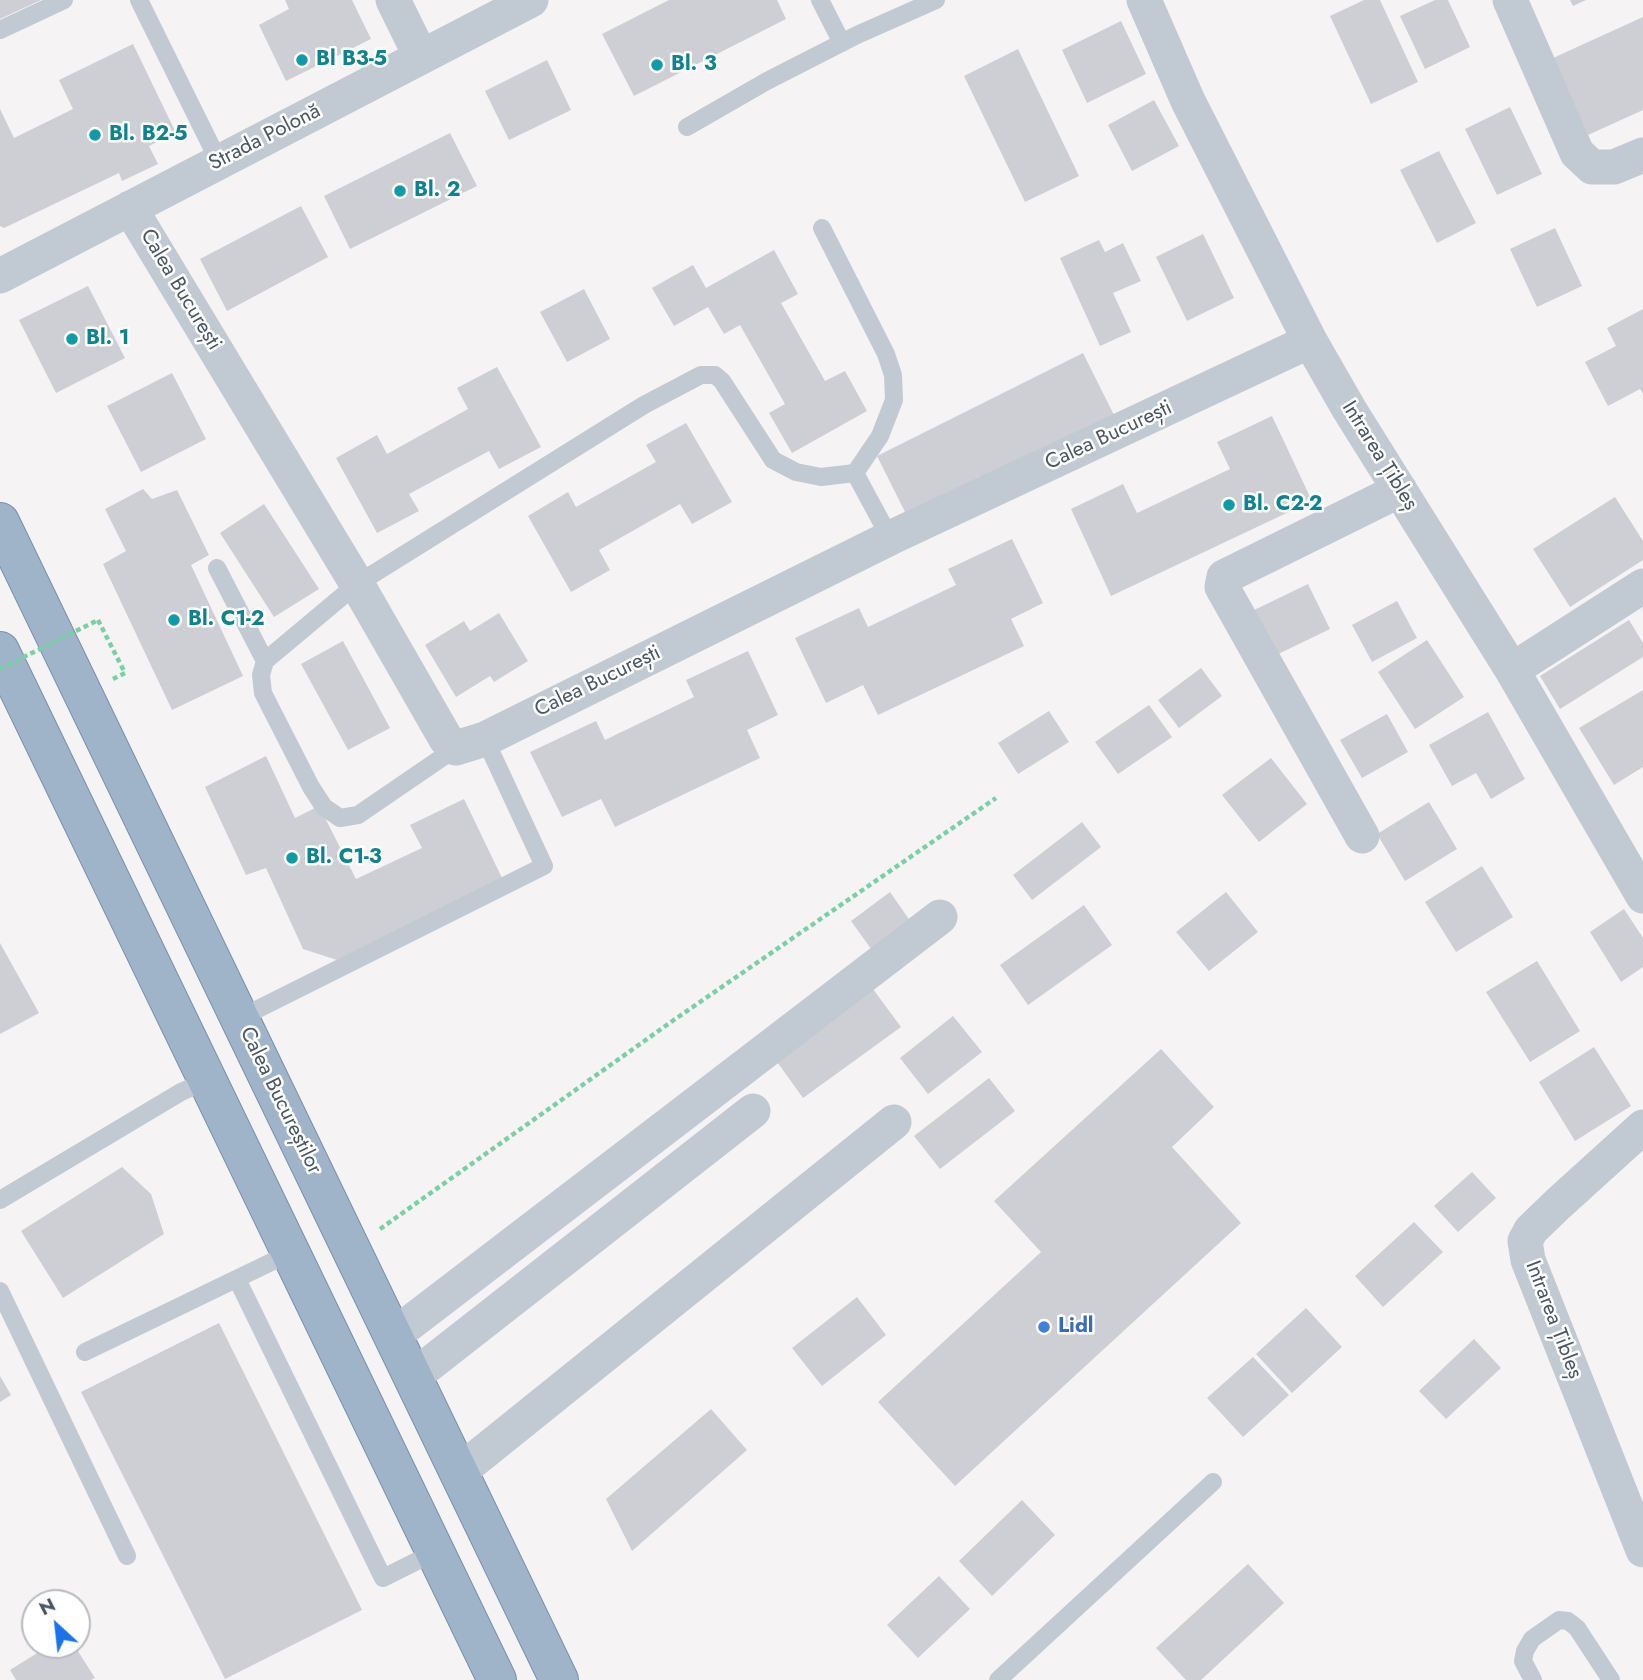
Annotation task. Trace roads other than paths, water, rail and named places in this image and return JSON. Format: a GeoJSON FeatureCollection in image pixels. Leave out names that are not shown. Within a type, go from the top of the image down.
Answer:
{"type":"FeatureCollection","features":[{"type":"Feature","properties":{"kind":"highway","name":"Calea Bucureștilor"},"geometry":{"type":"LineString","coordinates":[[0,522],[559,1680]]}},
{"type":"Feature","properties":{"kind":"highway"},"geometry":{"type":"LineString","coordinates":[[0,651],[497,1680]]}},
{"type":"Feature","properties":{"kind":"street"},"geometry":{"type":"LineString","coordinates":[[393,0],[421,57]]}},
{"type":"Feature","properties":{"kind":"street","name":"Strada Polonă"},"geometry":{"type":"LineString","coordinates":[[0,276],[531,0]]}},
{"type":"Feature","properties":{"kind":"street","name":"Intrarea Țibleș"},"geometry":{"type":"LineString","coordinates":[[1144,0],[1188,101],[1310,341],[1512,670],[1643,896]]}},
{"type":"Feature","properties":{"kind":"street"},"geometry":{"type":"LineString","coordinates":[[1510,0],[1577,153],[1592,167],[1614,167],[1643,155]]}},
{"type":"Feature","properties":{"kind":"street","name":"Calea București"},"geometry":{"type":"LineString","coordinates":[[130,208],[357,584],[446,739],[471,744],[890,538],[1310,341]]}},
{"type":"Feature","properties":{"kind":"street"},"geometry":{"type":"LineString","coordinates":[[1362,836],[1222,587],[1224,577],[1400,490]]}},
{"type":"Feature","properties":{"kind":"street"},"geometry":{"type":"LineString","coordinates":[[1512,670],[1643,586]]}},
{"type":"Feature","properties":{"kind":"street"},"geometry":{"type":"LineString","coordinates":[[393,1336],[940,917]]}},
{"type":"Feature","properties":{"kind":"street"},"geometry":{"type":"LineString","coordinates":[[413,1377],[753,1111]]}},
{"type":"Feature","properties":{"kind":"street"},"geometry":{"type":"LineString","coordinates":[[458,1472],[894,1122]]}},
{"type":"Feature","properties":{"kind":"street","name":"Intrarea Țibleș"},"geometry":{"type":"LineString","coordinates":[[1643,1127],[1531,1230],[1525,1241],[1528,1260],[1643,1550]]}},
{"type":"Feature","properties":{"kind":"lane"},"geometry":{"type":"LineString","coordinates":[[0,30],[64,0]]}},
{"type":"Feature","properties":{"kind":"lane"},"geometry":{"type":"LineString","coordinates":[[139,0],[219,162]]}},
{"type":"Feature","properties":{"kind":"lane"},"geometry":{"type":"LineString","coordinates":[[820,0],[842,43]]}},
{"type":"Feature","properties":{"kind":"lane"},"geometry":{"type":"LineString","coordinates":[[687,127],[767,81],[936,0]]}},
{"type":"Feature","properties":{"kind":"lane"},"geometry":{"type":"LineString","coordinates":[[240,1018],[544,866],[471,744],[358,815],[340,818],[324,807],[310,787],[271,710],[262,684],[261,675],[265,661],[357,584],[644,405],[701,375],[715,375],[722,381],[773,460],[796,472],[821,477],[855,473],[885,424],[894,400],[893,375],[886,354],[822,228]]}},
{"type":"Feature","properties":{"kind":"lane"},"geometry":{"type":"LineString","coordinates":[[855,473],[890,538]]}},
{"type":"Feature","properties":{"kind":"lane"},"geometry":{"type":"LineString","coordinates":[[218,568],[265,661]]}},
{"type":"Feature","properties":{"kind":"lane"},"geometry":{"type":"LineString","coordinates":[[0,1200],[181,1092],[208,1080]]}},
{"type":"Feature","properties":{"kind":"lane"},"geometry":{"type":"LineString","coordinates":[[85,1352],[290,1253]]}},
{"type":"Feature","properties":{"kind":"lane"},"geometry":{"type":"LineString","coordinates":[[237,1279],[383,1578],[435,1552]]}},
{"type":"Feature","properties":{"kind":"lane"},"geometry":{"type":"LineString","coordinates":[[0,1291],[127,1556]]}},
{"type":"Feature","properties":{"kind":"lane"},"geometry":{"type":"LineString","coordinates":[[998,1680],[1213,1482]]}},
{"type":"Feature","properties":{"kind":"lane"},"geometry":{"type":"LineString","coordinates":[[1533,1680],[1523,1661],[1525,1651],[1532,1639],[1559,1620],[1568,1621],[1577,1628],[1611,1680]]}},
{"type":"Feature","properties":{"kind":"place","name":"Bl B3-5"},"geometry":{"type":"Point","coordinates":[302,60]}},
{"type":"Feature","properties":{"kind":"place","name":"Bl. 3"},"geometry":{"type":"Point","coordinates":[657,65]}},
{"type":"Feature","properties":{"kind":"place","name":"Bl. B2-5"},"geometry":{"type":"Point","coordinates":[95,135]}},
{"type":"Feature","properties":{"kind":"place","name":"Bl. 2"},"geometry":{"type":"Point","coordinates":[400,191]}},
{"type":"Feature","properties":{"kind":"place","name":"Bl. 1"},"geometry":{"type":"Point","coordinates":[72,339]}},
{"type":"Feature","properties":{"kind":"place","name":"Bl. C2-2"},"geometry":{"type":"Point","coordinates":[1229,505]}},
{"type":"Feature","properties":{"kind":"place","name":"Bl. C1-2"},"geometry":{"type":"Point","coordinates":[174,620]}},
{"type":"Feature","properties":{"kind":"place","name":"Bl. C1-3"},"geometry":{"type":"Point","coordinates":[292,858]}},
{"type":"Feature","properties":{"kind":"place","name":"Lidl"},"geometry":{"type":"Point","coordinates":[1044,1327]}}]}
